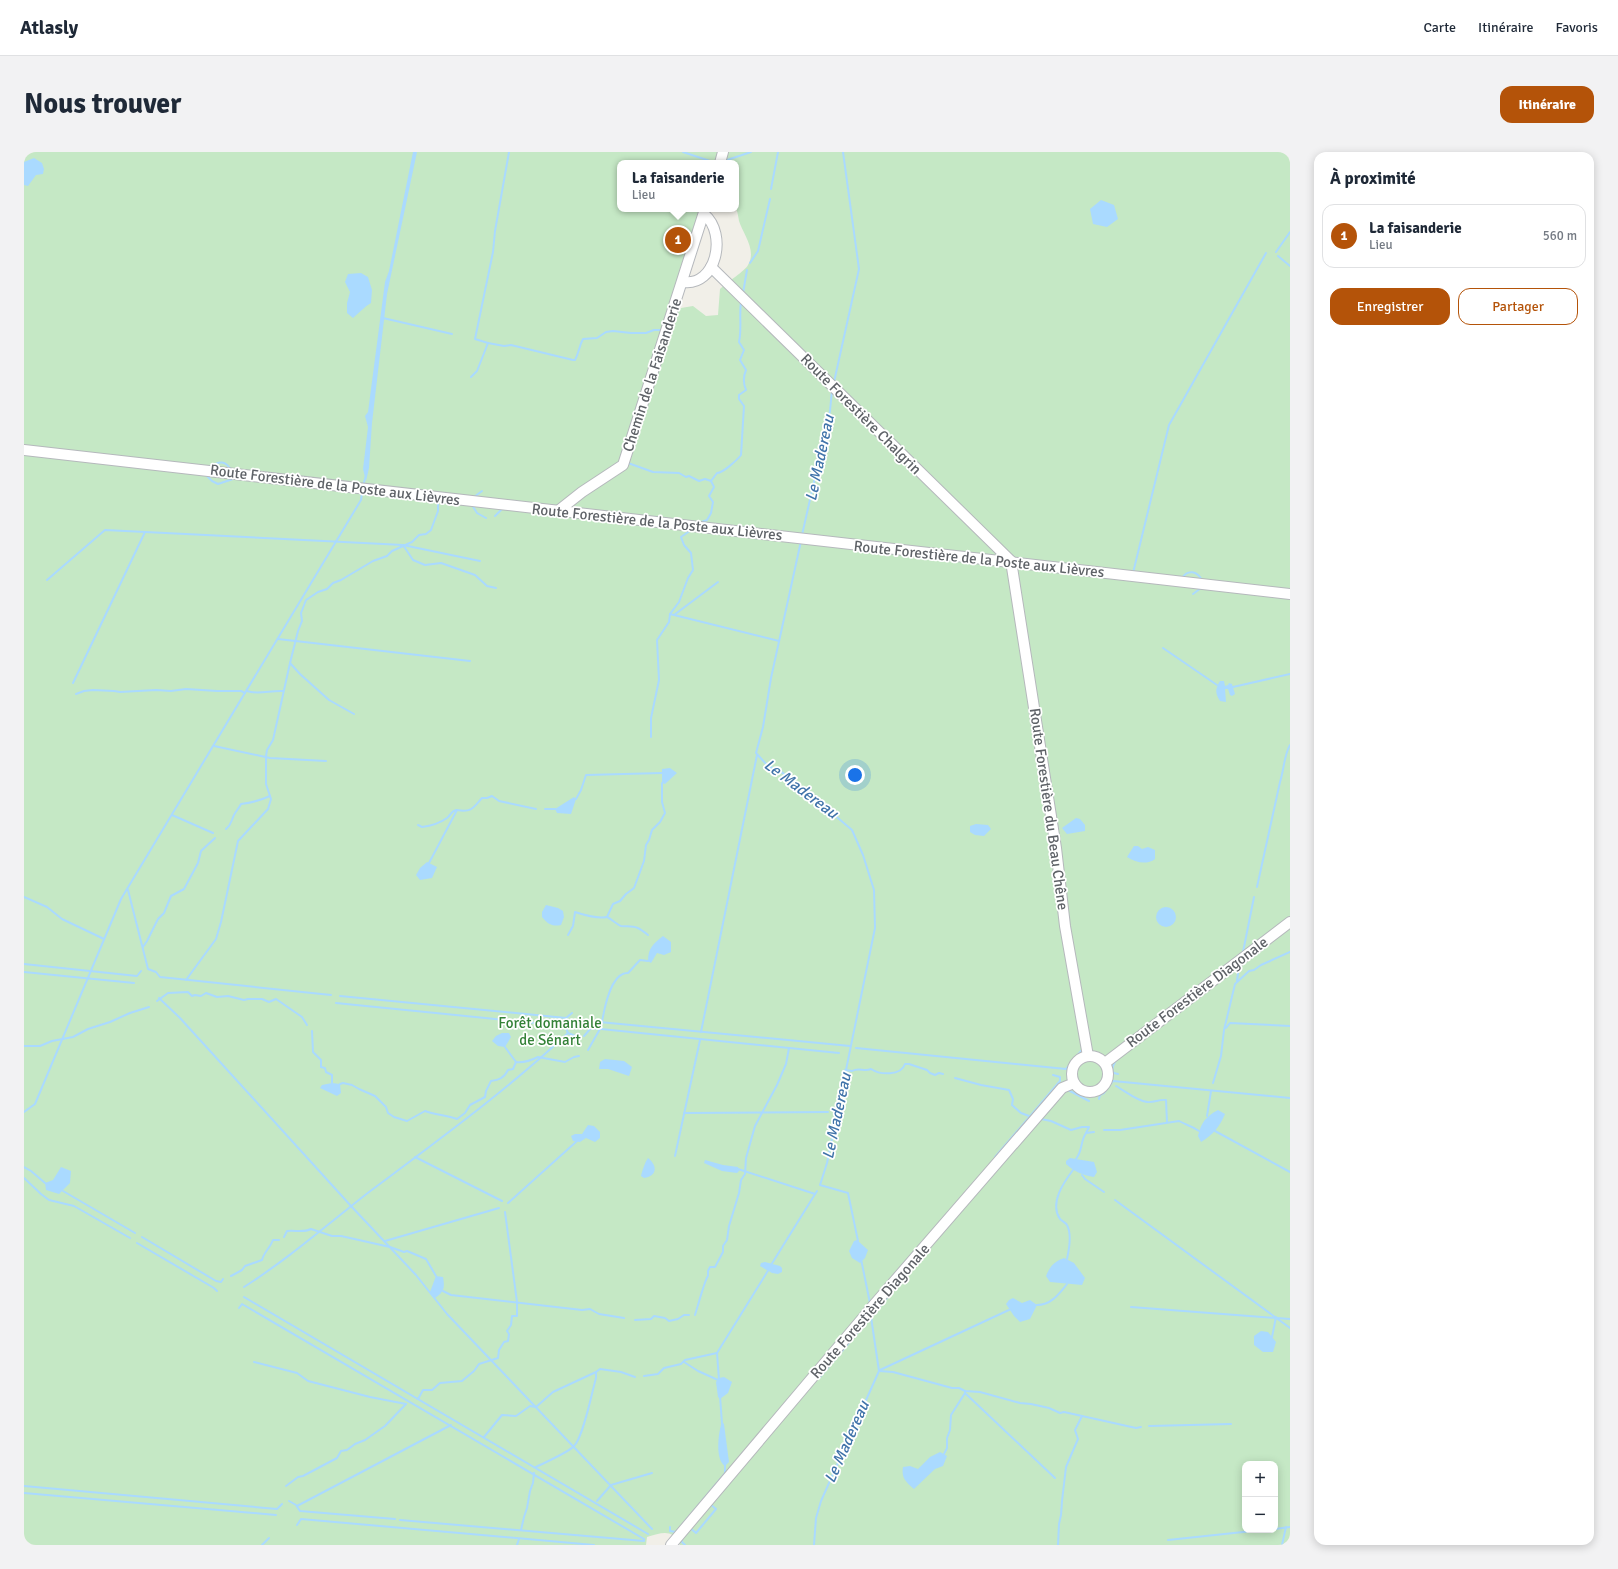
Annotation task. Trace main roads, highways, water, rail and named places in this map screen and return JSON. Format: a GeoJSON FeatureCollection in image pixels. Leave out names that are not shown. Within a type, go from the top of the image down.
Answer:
{"type":"FeatureCollection","features":[{"type":"Feature","properties":{"kind":"water"},"geometry":{"type":"Polygon","coordinates":[[[413,152],[417,152],[387,294],[372,423],[369,468],[366,481],[363,469],[368,427],[365,416],[368,412],[385,282],[389,271],[413,152]]]}},
{"type":"Feature","properties":{"kind":"water"},"geometry":{"type":"Polygon","coordinates":[[[34,158],[42,163],[44,169],[43,174],[36,175],[28,186],[24,185],[24,162],[34,158]]]}},
{"type":"Feature","properties":{"kind":"water"},"geometry":{"type":"Polygon","coordinates":[[[1101,200],[1114,205],[1118,219],[1107,227],[1093,224],[1090,209],[1101,200]]]}},
{"type":"Feature","properties":{"kind":"water"},"geometry":{"type":"Polygon","coordinates":[[[361,273],[368,277],[372,290],[371,303],[353,318],[347,313],[347,303],[350,292],[345,282],[348,274],[361,273]]]}},
{"type":"Feature","properties":{"kind":"water"},"geometry":{"type":"Polygon","coordinates":[[[1220,681],[1224,681],[1225,686],[1229,683],[1232,684],[1235,694],[1232,696],[1230,695],[1228,689],[1225,689],[1226,702],[1220,701],[1216,693],[1217,686],[1220,681]]]}},
{"type":"Feature","properties":{"kind":"water"},"geometry":{"type":"Polygon","coordinates":[[[670,768],[677,773],[665,784],[662,783],[662,769],[670,768]]]}},
{"type":"Feature","properties":{"kind":"water"},"geometry":{"type":"Polygon","coordinates":[[[574,797],[576,799],[571,814],[557,813],[555,809],[574,797]]]}},
{"type":"Feature","properties":{"kind":"water"},"geometry":{"type":"Polygon","coordinates":[[[1076,818],[1080,819],[1085,825],[1085,831],[1067,834],[1062,828],[1076,818]]]}},
{"type":"Feature","properties":{"kind":"water"},"geometry":{"type":"Polygon","coordinates":[[[976,824],[988,825],[991,829],[984,836],[975,835],[970,832],[970,826],[976,824]]]}},
{"type":"Feature","properties":{"kind":"water"},"geometry":{"type":"Polygon","coordinates":[[[1134,846],[1138,846],[1142,849],[1148,847],[1155,850],[1155,859],[1145,863],[1134,861],[1127,857],[1134,846]]]}},
{"type":"Feature","properties":{"kind":"water"},"geometry":{"type":"Polygon","coordinates":[[[427,862],[437,867],[432,878],[420,880],[416,875],[420,868],[427,862]]]}},
{"type":"Feature","properties":{"kind":"water"},"geometry":{"type":"Polygon","coordinates":[[[546,905],[563,911],[564,917],[561,925],[555,926],[550,924],[542,917],[542,912],[546,905]]]}},
{"type":"Feature","properties":{"kind":"water"},"geometry":{"type":"Polygon","coordinates":[[[1166,907],[1173,910],[1176,917],[1173,924],[1166,927],[1159,924],[1156,917],[1159,910],[1166,907]]]}},
{"type":"Feature","properties":{"kind":"water"},"geometry":{"type":"Polygon","coordinates":[[[663,936],[671,942],[671,952],[664,955],[657,953],[651,963],[648,961],[650,949],[663,936]]]}},
{"type":"Feature","properties":{"kind":"water"},"geometry":{"type":"Polygon","coordinates":[[[502,1033],[509,1033],[511,1037],[505,1047],[498,1046],[492,1041],[496,1036],[502,1033]]]}},
{"type":"Feature","properties":{"kind":"water"},"geometry":{"type":"Polygon","coordinates":[[[605,1059],[624,1061],[632,1067],[629,1076],[608,1069],[599,1069],[600,1062],[605,1059]]]}},
{"type":"Feature","properties":{"kind":"water"},"geometry":{"type":"Polygon","coordinates":[[[332,1083],[340,1084],[341,1093],[337,1096],[320,1088],[322,1085],[332,1083]]]}},
{"type":"Feature","properties":{"kind":"water"},"geometry":{"type":"Polygon","coordinates":[[[1218,1110],[1225,1114],[1223,1118],[1213,1133],[1201,1142],[1198,1136],[1202,1124],[1210,1115],[1218,1110]]]}},
{"type":"Feature","properties":{"kind":"water"},"geometry":{"type":"Polygon","coordinates":[[[588,1125],[594,1126],[600,1132],[600,1138],[595,1142],[586,1138],[580,1142],[573,1141],[571,1136],[575,1134],[582,1134],[588,1125]]]}},
{"type":"Feature","properties":{"kind":"water"},"geometry":{"type":"Polygon","coordinates":[[[648,1158],[655,1167],[655,1170],[652,1175],[644,1178],[641,1176],[648,1158]]]}},
{"type":"Feature","properties":{"kind":"water"},"geometry":{"type":"Polygon","coordinates":[[[1070,1158],[1094,1162],[1097,1172],[1094,1177],[1079,1173],[1069,1167],[1066,1164],[1066,1161],[1070,1158]]]}},
{"type":"Feature","properties":{"kind":"water"},"geometry":{"type":"Polygon","coordinates":[[[705,1160],[738,1167],[739,1171],[737,1173],[722,1171],[704,1163],[705,1160]]]}},
{"type":"Feature","properties":{"kind":"water"},"geometry":{"type":"Polygon","coordinates":[[[61,1167],[71,1171],[70,1183],[59,1194],[46,1190],[45,1183],[53,1180],[61,1167]]]}},
{"type":"Feature","properties":{"kind":"water"},"geometry":{"type":"Polygon","coordinates":[[[857,1240],[868,1250],[865,1258],[860,1263],[852,1258],[849,1251],[854,1241],[857,1240]]]}},
{"type":"Feature","properties":{"kind":"water"},"geometry":{"type":"Polygon","coordinates":[[[1064,1258],[1074,1263],[1085,1278],[1082,1285],[1050,1282],[1046,1276],[1053,1265],[1064,1258]]]}},
{"type":"Feature","properties":{"kind":"water"},"geometry":{"type":"Polygon","coordinates":[[[765,1262],[780,1266],[782,1268],[782,1272],[778,1274],[772,1273],[760,1266],[761,1263],[765,1262]]]}},
{"type":"Feature","properties":{"kind":"water"},"geometry":{"type":"Polygon","coordinates":[[[436,1276],[443,1277],[444,1284],[442,1292],[435,1298],[430,1292],[436,1276]]]}},
{"type":"Feature","properties":{"kind":"water"},"geometry":{"type":"Polygon","coordinates":[[[1013,1298],[1022,1303],[1030,1300],[1037,1305],[1030,1319],[1020,1322],[1014,1316],[1006,1304],[1013,1298]]]}},
{"type":"Feature","properties":{"kind":"water"},"geometry":{"type":"Polygon","coordinates":[[[1261,1331],[1268,1332],[1276,1342],[1273,1352],[1263,1352],[1254,1345],[1254,1336],[1261,1331]]]}},
{"type":"Feature","properties":{"kind":"water"},"geometry":{"type":"Polygon","coordinates":[[[724,1377],[732,1382],[728,1393],[720,1399],[718,1397],[716,1382],[719,1378],[724,1377]]]}},
{"type":"Feature","properties":{"kind":"water"},"geometry":{"type":"Polygon","coordinates":[[[722,1422],[724,1424],[729,1462],[725,1466],[720,1458],[718,1446],[722,1422]]]}},
{"type":"Feature","properties":{"kind":"water"},"geometry":{"type":"Polygon","coordinates":[[[940,1452],[947,1456],[943,1466],[935,1469],[914,1489],[905,1480],[903,1467],[910,1466],[918,1469],[930,1457],[940,1452]]]}},
{"type":"Feature","properties":{"kind":"waterway"},"geometry":{"type":"LineString","coordinates":[[471,377],[477,371],[488,343],[475,339],[493,252],[495,231],[509,152]]}},
{"type":"Feature","properties":{"kind":"waterway"},"geometry":{"type":"LineString","coordinates":[[683,152],[707,160]]}},
{"type":"Feature","properties":{"kind":"waterway"},"geometry":{"type":"LineString","coordinates":[[727,160],[751,152]]}},
{"type":"Feature","properties":{"kind":"waterway"},"geometry":{"type":"LineString","coordinates":[[771,189],[778,152]]}},
{"type":"Feature","properties":{"kind":"waterway","name":"Le Madereau"},"geometry":{"type":"LineString","coordinates":[[834,382],[859,269],[843,152]]}},
{"type":"Feature","properties":{"kind":"waterway"},"geometry":{"type":"LineString","coordinates":[[750,263],[758,251],[770,199]]}},
{"type":"Feature","properties":{"kind":"waterway"},"geometry":{"type":"LineString","coordinates":[[1276,252],[1290,232]]}},
{"type":"Feature","properties":{"kind":"waterway"},"geometry":{"type":"LineString","coordinates":[[1133,573],[1169,425],[1266,253]]}},
{"type":"Feature","properties":{"kind":"waterway"},"geometry":{"type":"LineString","coordinates":[[1278,256],[1290,266]]}},
{"type":"Feature","properties":{"kind":"waterway"},"geometry":{"type":"LineString","coordinates":[[743,293],[747,270]]}},
{"type":"Feature","properties":{"kind":"waterway"},"geometry":{"type":"LineString","coordinates":[[699,523],[707,520],[711,513],[713,502],[709,496],[714,487],[711,481],[717,473],[726,469],[741,455],[744,406],[739,399],[739,395],[746,390],[744,385],[744,375],[746,370],[740,360],[744,350],[739,342],[741,302]]}},
{"type":"Feature","properties":{"kind":"waterway"},"geometry":{"type":"LineString","coordinates":[[383,318],[452,334]]}},
{"type":"Feature","properties":{"kind":"waterway"},"geometry":{"type":"LineString","coordinates":[[488,343],[504,346],[511,345],[575,360],[583,339],[597,338],[606,332],[613,331],[646,333],[654,330],[662,330]]}},
{"type":"Feature","properties":{"kind":"waterway","name":"Le Madereau"},"geometry":{"type":"LineString","coordinates":[[802,535],[830,411],[832,390]]}},
{"type":"Feature","properties":{"kind":"waterway"},"geometry":{"type":"LineString","coordinates":[[211,467],[222,462],[225,463],[231,470]]}},
{"type":"Feature","properties":{"kind":"waterway"},"geometry":{"type":"LineString","coordinates":[[628,463],[653,472],[679,473],[699,481],[705,479],[711,481]]}},
{"type":"Feature","properties":{"kind":"waterway"},"geometry":{"type":"LineString","coordinates":[[206,475],[218,484],[233,479]]}},
{"type":"Feature","properties":{"kind":"waterway"},"geometry":{"type":"LineString","coordinates":[[363,486],[366,475]]}},
{"type":"Feature","properties":{"kind":"waterway"},"geometry":{"type":"LineString","coordinates":[[474,497],[482,491]]}},
{"type":"Feature","properties":{"kind":"waterway"},"geometry":{"type":"LineString","coordinates":[[24,1112],[35,1104],[121,899],[361,500],[362,493]]}},
{"type":"Feature","properties":{"kind":"waterway"},"geometry":{"type":"LineString","coordinates":[[186,980],[216,939],[238,841],[268,809],[271,799],[266,784],[267,750],[273,740],[290,663],[302,621],[301,613],[306,600],[373,561],[387,556],[392,551],[412,542],[419,535],[426,534],[431,530],[438,511],[438,502]]}},
{"type":"Feature","properties":{"kind":"waterway"},"geometry":{"type":"LineString","coordinates":[[472,505],[477,513],[486,518]]}},
{"type":"Feature","properties":{"kind":"waterway"},"geometry":{"type":"LineString","coordinates":[[495,516],[502,509]]}},
{"type":"Feature","properties":{"kind":"waterway"},"geometry":{"type":"LineString","coordinates":[[47,580],[105,530],[403,545],[480,561]]}},
{"type":"Feature","properties":{"kind":"waterway"},"geometry":{"type":"LineString","coordinates":[[651,737],[651,718],[659,680],[657,640],[669,622],[670,614],[679,602],[688,578],[693,570],[691,553],[684,545],[681,537],[691,530]]}},
{"type":"Feature","properties":{"kind":"waterway"},"geometry":{"type":"LineString","coordinates":[[73,683],[145,532]]}},
{"type":"Feature","properties":{"kind":"waterway","name":"Le Madereau"},"geometry":{"type":"LineString","coordinates":[[801,541],[771,678],[763,727],[756,753],[768,766],[783,773],[796,786],[817,799],[852,830],[863,855],[874,890],[875,928],[827,1163],[820,1185],[848,1193],[858,1241]]}},
{"type":"Feature","properties":{"kind":"waterway"},"geometry":{"type":"LineString","coordinates":[[403,545],[413,560],[425,565],[441,563],[475,575],[487,586],[496,588]]}},
{"type":"Feature","properties":{"kind":"waterway"},"geometry":{"type":"LineString","coordinates":[[1182,578],[1187,573],[1192,572],[1198,575],[1202,580]]}},
{"type":"Feature","properties":{"kind":"waterway"},"geometry":{"type":"LineString","coordinates":[[674,615],[718,582]]}},
{"type":"Feature","properties":{"kind":"waterway"},"geometry":{"type":"LineString","coordinates":[[1193,594],[1201,588]]}},
{"type":"Feature","properties":{"kind":"waterway"},"geometry":{"type":"LineString","coordinates":[[670,614],[779,641]]}},
{"type":"Feature","properties":{"kind":"waterway"},"geometry":{"type":"LineString","coordinates":[[278,639],[470,661]]}},
{"type":"Feature","properties":{"kind":"waterway"},"geometry":{"type":"LineString","coordinates":[[1163,648],[1217,685]]}},
{"type":"Feature","properties":{"kind":"waterway"},"geometry":{"type":"LineString","coordinates":[[290,663],[329,700],[354,714]]}},
{"type":"Feature","properties":{"kind":"waterway"},"geometry":{"type":"LineString","coordinates":[[1233,687],[1290,674]]}},
{"type":"Feature","properties":{"kind":"waterway"},"geometry":{"type":"LineString","coordinates":[[76,694],[93,690],[120,692],[156,690],[171,691],[186,689],[241,691],[245,693]]}},
{"type":"Feature","properties":{"kind":"waterway"},"geometry":{"type":"LineString","coordinates":[[247,691],[255,693],[283,691]]}},
{"type":"Feature","properties":{"kind":"waterway"},"geometry":{"type":"LineString","coordinates":[[1257,887],[1285,758],[1290,745]]}},
{"type":"Feature","properties":{"kind":"waterway"},"geometry":{"type":"LineString","coordinates":[[214,746],[270,758],[326,761]]}},
{"type":"Feature","properties":{"kind":"waterway"},"geometry":{"type":"LineString","coordinates":[[701,1032],[757,755]]}},
{"type":"Feature","properties":{"kind":"waterway"},"geometry":{"type":"LineString","coordinates":[[576,799],[586,775],[662,773]]}},
{"type":"Feature","properties":{"kind":"waterway"},"geometry":{"type":"LineString","coordinates":[[648,935],[635,927],[621,926],[607,917],[613,904],[620,901],[634,888],[644,861],[646,845],[652,830],[660,822],[665,813],[662,802],[662,783]]}},
{"type":"Feature","properties":{"kind":"waterway"},"geometry":{"type":"LineString","coordinates":[[226,829],[241,804],[270,796]]}},
{"type":"Feature","properties":{"kind":"waterway"},"geometry":{"type":"LineString","coordinates":[[429,863],[457,810],[469,810],[475,807],[482,798],[492,796],[499,801],[536,809]]}},
{"type":"Feature","properties":{"kind":"waterway"},"geometry":{"type":"LineString","coordinates":[[545,809],[555,809]]}},
{"type":"Feature","properties":{"kind":"waterway"},"geometry":{"type":"LineString","coordinates":[[418,825],[422,827],[438,823],[447,818],[453,811],[456,810]]}},
{"type":"Feature","properties":{"kind":"waterway"},"geometry":{"type":"LineString","coordinates":[[172,815],[213,833]]}},
{"type":"Feature","properties":{"kind":"waterway"},"geometry":{"type":"LineString","coordinates":[[143,947],[158,919],[164,913],[171,896],[184,889],[198,863],[201,851],[215,838]]}},
{"type":"Feature","properties":{"kind":"waterway"},"geometry":{"type":"LineString","coordinates":[[128,890],[148,969],[156,972],[160,977],[331,995]]}},
{"type":"Feature","properties":{"kind":"waterway"},"geometry":{"type":"LineString","coordinates":[[24,897],[47,907],[62,919],[104,939]]}},
{"type":"Feature","properties":{"kind":"waterway"},"geometry":{"type":"LineString","coordinates":[[1243,952],[1254,897]]}},
{"type":"Feature","properties":{"kind":"waterway"},"geometry":{"type":"LineString","coordinates":[[568,935],[573,926],[575,912],[595,917],[607,917]]}},
{"type":"Feature","properties":{"kind":"waterway"},"geometry":{"type":"LineString","coordinates":[[1213,1083],[1221,1056],[1224,1030],[1235,984],[1249,971],[1290,952]]}},
{"type":"Feature","properties":{"kind":"waterway"},"geometry":{"type":"LineString","coordinates":[[602,1022],[609,993],[617,979],[622,974],[628,973],[640,960],[648,961]]}},
{"type":"Feature","properties":{"kind":"waterway"},"geometry":{"type":"LineString","coordinates":[[24,964],[137,976],[141,971]]}},
{"type":"Feature","properties":{"kind":"waterway"},"geometry":{"type":"LineString","coordinates":[[1237,981],[1239,966]]}},
{"type":"Feature","properties":{"kind":"waterway"},"geometry":{"type":"LineString","coordinates":[[24,972],[134,983]]}},
{"type":"Feature","properties":{"kind":"waterway"},"geometry":{"type":"LineString","coordinates":[[157,1001],[168,993],[188,992],[192,996],[201,996],[206,993],[217,997],[228,996],[244,1000],[262,999],[269,1002],[276,999],[302,1017],[307,1025]]}},
{"type":"Feature","properties":{"kind":"waterway"},"geometry":{"type":"LineString","coordinates":[[340,996],[566,1018],[572,1013]]}},
{"type":"Feature","properties":{"kind":"waterway"},"geometry":{"type":"LineString","coordinates":[[159,998],[180,1018],[351,1206],[416,1275],[447,1314],[652,1529]]}},
{"type":"Feature","properties":{"kind":"waterway"},"geometry":{"type":"LineString","coordinates":[[336,1003],[565,1026],[568,1033]]}},
{"type":"Feature","properties":{"kind":"waterway"},"geometry":{"type":"LineString","coordinates":[[24,1046],[40,1046],[52,1041],[73,1037],[88,1029],[149,1007]]}},
{"type":"Feature","properties":{"kind":"waterway"},"geometry":{"type":"LineString","coordinates":[[589,1021],[850,1046]]}},
{"type":"Feature","properties":{"kind":"waterway"},"geometry":{"type":"LineString","coordinates":[[1226,1028],[1230,1023],[1290,1026]]}},
{"type":"Feature","properties":{"kind":"waterway"},"geometry":{"type":"LineString","coordinates":[[584,1036],[591,1028],[839,1053]]}},
{"type":"Feature","properties":{"kind":"waterway"},"geometry":{"type":"LineString","coordinates":[[588,1050],[600,1029]]}},
{"type":"Feature","properties":{"kind":"waterway"},"geometry":{"type":"LineString","coordinates":[[312,1031],[313,1052],[321,1060],[321,1067],[325,1068],[326,1072],[332,1075],[332,1083]]}},
{"type":"Feature","properties":{"kind":"waterway"},"geometry":{"type":"LineString","coordinates":[[244,1287],[292,1253],[369,1192],[471,1115],[568,1033],[575,1036]]}},
{"type":"Feature","properties":{"kind":"waterway"},"geometry":{"type":"LineString","coordinates":[[675,1156],[700,1040]]}},
{"type":"Feature","properties":{"kind":"waterway"},"geometry":{"type":"LineString","coordinates":[[505,1047],[516,1062]]}},
{"type":"Feature","properties":{"kind":"waterway"},"geometry":{"type":"LineString","coordinates":[[695,1315],[708,1276],[708,1271],[710,1267],[715,1267],[723,1252],[723,1246],[727,1240],[729,1226],[739,1193],[741,1180],[745,1174],[746,1158],[755,1126],[777,1085],[786,1064],[789,1048]]}},
{"type":"Feature","properties":{"kind":"waterway"},"geometry":{"type":"LineString","coordinates":[[856,1048],[1066,1069],[1082,1050]]}},
{"type":"Feature","properties":{"kind":"waterway"},"geometry":{"type":"LineString","coordinates":[[340,1084],[343,1083],[352,1085],[375,1096],[386,1107],[388,1113],[394,1117],[407,1121],[425,1111],[457,1119],[465,1113],[470,1105],[485,1097],[491,1081],[503,1077],[508,1070],[513,1069],[516,1062],[527,1061],[538,1057],[565,1062],[579,1056]]}},
{"type":"Feature","properties":{"kind":"waterway"},"geometry":{"type":"LineString","coordinates":[[1116,1060],[1112,1071],[1118,1074]]}},
{"type":"Feature","properties":{"kind":"waterway"},"geometry":{"type":"LineString","coordinates":[[845,1070],[852,1071],[857,1069],[871,1069],[890,1073],[899,1071],[905,1064],[909,1064],[927,1070],[935,1075],[939,1073],[943,1074]]}},
{"type":"Feature","properties":{"kind":"waterway"},"geometry":{"type":"LineString","coordinates":[[995,1157],[1060,1081],[1060,1077],[1053,1075]]}},
{"type":"Feature","properties":{"kind":"waterway"},"geometry":{"type":"LineString","coordinates":[[955,1078],[1009,1090],[1013,1099],[1012,1105],[1021,1113],[1029,1116]]}},
{"type":"Feature","properties":{"kind":"waterway"},"geometry":{"type":"LineString","coordinates":[[1099,1099],[1100,1095],[1104,1093],[1113,1081],[1290,1098]]}},
{"type":"Feature","properties":{"kind":"waterway"},"geometry":{"type":"LineString","coordinates":[[1116,1086],[1135,1098],[1143,1101],[1150,1102],[1166,1100],[1167,1122]]}},
{"type":"Feature","properties":{"kind":"waterway"},"geometry":{"type":"LineString","coordinates":[[1068,1090],[1089,1101]]}},
{"type":"Feature","properties":{"kind":"waterway"},"geometry":{"type":"LineString","coordinates":[[1207,1116],[1211,1091]]}},
{"type":"Feature","properties":{"kind":"waterway"},"geometry":{"type":"LineString","coordinates":[[684,1113],[828,1112]]}},
{"type":"Feature","properties":{"kind":"waterway"},"geometry":{"type":"LineString","coordinates":[[1041,1119],[1051,1121],[1071,1130],[1089,1127],[1086,1133]]}},
{"type":"Feature","properties":{"kind":"waterway"},"geometry":{"type":"LineString","coordinates":[[1104,1130],[1120,1130],[1179,1121],[1199,1131]]}},
{"type":"Feature","properties":{"kind":"waterway"},"geometry":{"type":"LineString","coordinates":[[1215,1131],[1290,1172]]}},
{"type":"Feature","properties":{"kind":"waterway"},"geometry":{"type":"LineString","coordinates":[[1076,1159],[1080,1152],[1086,1133],[1094,1132]]}},
{"type":"Feature","properties":{"kind":"waterway"},"geometry":{"type":"LineString","coordinates":[[508,1203],[577,1141]]}},
{"type":"Feature","properties":{"kind":"waterway"},"geometry":{"type":"LineString","coordinates":[[415,1157],[502,1201]]}},
{"type":"Feature","properties":{"kind":"waterway"},"geometry":{"type":"LineString","coordinates":[[24,1167],[45,1183]]}},
{"type":"Feature","properties":{"kind":"waterway"},"geometry":{"type":"LineString","coordinates":[[738,1169],[815,1194]]}},
{"type":"Feature","properties":{"kind":"waterway"},"geometry":{"type":"LineString","coordinates":[[1067,1259],[1070,1242],[1069,1229],[1060,1219],[1056,1206],[1059,1193],[1073,1170]]}},
{"type":"Feature","properties":{"kind":"waterway"},"geometry":{"type":"LineString","coordinates":[[1082,1175],[1085,1179],[1104,1192]]}},
{"type":"Feature","properties":{"kind":"waterway"},"geometry":{"type":"LineString","coordinates":[[24,1178],[49,1200],[74,1206],[130,1238]]}},
{"type":"Feature","properties":{"kind":"waterway"},"geometry":{"type":"LineString","coordinates":[[63,1191],[135,1233]]}},
{"type":"Feature","properties":{"kind":"waterway"},"geometry":{"type":"LineString","coordinates":[[771,1265],[817,1191]]}},
{"type":"Feature","properties":{"kind":"waterway"},"geometry":{"type":"LineString","coordinates":[[1115,1200],[1290,1328]]}},
{"type":"Feature","properties":{"kind":"waterway"},"geometry":{"type":"LineString","coordinates":[[385,1241],[499,1208]]}},
{"type":"Feature","properties":{"kind":"waterway"},"geometry":{"type":"LineString","coordinates":[[418,1399],[423,1390],[432,1390],[440,1383],[462,1381],[474,1371],[479,1364],[498,1358],[499,1350],[504,1342],[508,1341],[509,1334],[507,1331],[511,1325],[512,1316],[517,1316],[517,1302],[505,1212]]}},
{"type":"Feature","properties":{"kind":"waterway"},"geometry":{"type":"LineString","coordinates":[[284,1237],[287,1231],[302,1231],[311,1229],[332,1236],[341,1236],[390,1247],[404,1252],[407,1251],[426,1259],[436,1276]]}},
{"type":"Feature","properties":{"kind":"waterway"},"geometry":{"type":"LineString","coordinates":[[142,1237],[216,1281],[221,1282],[223,1279]]}},
{"type":"Feature","properties":{"kind":"waterway"},"geometry":{"type":"LineString","coordinates":[[231,1276],[242,1270],[245,1266],[262,1260],[273,1240],[279,1240]]}},
{"type":"Feature","properties":{"kind":"waterway"},"geometry":{"type":"LineString","coordinates":[[137,1243],[217,1291]]}},
{"type":"Feature","properties":{"kind":"waterway","name":"Le Madereau"},"geometry":{"type":"LineString","coordinates":[[861,1259],[870,1303]]}},
{"type":"Feature","properties":{"kind":"waterway"},"geometry":{"type":"LineString","coordinates":[[644,1376],[658,1374],[664,1368],[681,1364],[685,1360],[717,1353],[769,1269]]}},
{"type":"Feature","properties":{"kind":"waterway"},"geometry":{"type":"LineString","coordinates":[[1037,1305],[1042,1305],[1051,1301],[1067,1284]]}},
{"type":"Feature","properties":{"kind":"waterway"},"geometry":{"type":"LineString","coordinates":[[819,1378],[896,1287]]}},
{"type":"Feature","properties":{"kind":"waterway"},"geometry":{"type":"LineString","coordinates":[[443,1291],[451,1295],[582,1310],[590,1309],[599,1314],[624,1318]]}},
{"type":"Feature","properties":{"kind":"waterway"},"geometry":{"type":"LineString","coordinates":[[244,1297],[648,1534]]}},
{"type":"Feature","properties":{"kind":"waterway"},"geometry":{"type":"LineString","coordinates":[[239,1308],[242,1304],[644,1539],[644,1541],[400,1520]]}},
{"type":"Feature","properties":{"kind":"waterway"},"geometry":{"type":"LineString","coordinates":[[1131,1307],[1290,1319]]}},
{"type":"Feature","properties":{"kind":"waterway"},"geometry":{"type":"LineString","coordinates":[[880,1370],[1011,1309]]}},
{"type":"Feature","properties":{"kind":"waterway"},"geometry":{"type":"LineString","coordinates":[[635,1320],[651,1319],[654,1316],[665,1318],[669,1321],[678,1319],[684,1315],[689,1315]]}},
{"type":"Feature","properties":{"kind":"waterway","name":"Le Madereau"},"geometry":{"type":"LineString","coordinates":[[814,1545],[816,1518],[821,1501],[879,1371],[871,1317]]}},
{"type":"Feature","properties":{"kind":"waterway"},"geometry":{"type":"LineString","coordinates":[[1272,1337],[1276,1317]]}},
{"type":"Feature","properties":{"kind":"waterway"},"geometry":{"type":"LineString","coordinates":[[717,1353],[719,1380]]}},
{"type":"Feature","properties":{"kind":"waterway"},"geometry":{"type":"LineString","coordinates":[[254,1362],[297,1373],[308,1381],[370,1397],[406,1404]]}},
{"type":"Feature","properties":{"kind":"waterway"},"geometry":{"type":"LineString","coordinates":[[684,1362],[698,1371],[718,1380]]}},
{"type":"Feature","properties":{"kind":"waterway"},"geometry":{"type":"LineString","coordinates":[[536,1467],[574,1446],[581,1434],[587,1414],[596,1378],[596,1372],[600,1369],[621,1372],[635,1377]]}},
{"type":"Feature","properties":{"kind":"waterway"},"geometry":{"type":"LineString","coordinates":[[879,1371],[893,1372],[952,1388],[980,1392],[1020,1403],[1049,1408],[1060,1413],[1064,1412],[1136,1428],[1141,1427]]}},
{"type":"Feature","properties":{"kind":"waterway"},"geometry":{"type":"LineString","coordinates":[[484,1437],[502,1415],[516,1416],[530,1406],[536,1407],[553,1392],[596,1372]]}},
{"type":"Feature","properties":{"kind":"waterway"},"geometry":{"type":"LineString","coordinates":[[965,1391],[965,1393],[1055,1478]]}},
{"type":"Feature","properties":{"kind":"waterway"},"geometry":{"type":"LineString","coordinates":[[944,1454],[947,1448],[947,1438],[950,1430],[951,1415],[965,1393]]}},
{"type":"Feature","properties":{"kind":"waterway"},"geometry":{"type":"LineString","coordinates":[[720,1396],[722,1424]]}},
{"type":"Feature","properties":{"kind":"waterway"},"geometry":{"type":"LineString","coordinates":[[286,1486],[298,1477],[303,1476],[337,1458],[341,1451],[347,1450],[355,1444],[365,1440],[385,1426],[406,1404]]}},
{"type":"Feature","properties":{"kind":"waterway"},"geometry":{"type":"LineString","coordinates":[[1058,1545],[1066,1467],[1078,1439],[1075,1430],[1082,1416]]}},
{"type":"Feature","properties":{"kind":"waterway"},"geometry":{"type":"LineString","coordinates":[[1149,1426],[1231,1424]]}},
{"type":"Feature","properties":{"kind":"waterway"},"geometry":{"type":"LineString","coordinates":[[297,1506],[451,1425]]}},
{"type":"Feature","properties":{"kind":"waterway"},"geometry":{"type":"LineString","coordinates":[[725,1464],[725,1473]]}},
{"type":"Feature","properties":{"kind":"waterway"},"geometry":{"type":"LineString","coordinates":[[670,1527],[670,1531],[676,1532],[727,1471]]}},
{"type":"Feature","properties":{"kind":"waterway"},"geometry":{"type":"LineString","coordinates":[[521,1530],[533,1483],[534,1473]]}},
{"type":"Feature","properties":{"kind":"waterway"},"geometry":{"type":"LineString","coordinates":[[597,1501],[611,1485],[652,1473]]}},
{"type":"Feature","properties":{"kind":"waterway"},"geometry":{"type":"LineString","coordinates":[[24,1486],[277,1509],[282,1504]]}},
{"type":"Feature","properties":{"kind":"waterway"},"geometry":{"type":"LineString","coordinates":[[24,1493],[276,1515]]}},
{"type":"Feature","properties":{"kind":"waterway"},"geometry":{"type":"LineString","coordinates":[[289,1501],[296,1505],[300,1511],[395,1519]]}},
{"type":"Feature","properties":{"kind":"waterway"},"geometry":{"type":"LineString","coordinates":[[690,1528],[696,1533],[716,1509],[710,1504]]}},
{"type":"Feature","properties":{"kind":"waterway"},"geometry":{"type":"LineString","coordinates":[[297,1525],[301,1519],[594,1545]]}},
{"type":"Feature","properties":{"kind":"waterway"},"geometry":{"type":"LineString","coordinates":[[1282,1545],[1286,1527]]}},
{"type":"Feature","properties":{"kind":"waterway"},"geometry":{"type":"LineString","coordinates":[[1278,1529],[1290,1527]]}},
{"type":"Feature","properties":{"kind":"waterway"},"geometry":{"type":"LineString","coordinates":[[1168,1540],[1242,1532]]}},
{"type":"Feature","properties":{"kind":"waterway"},"geometry":{"type":"LineString","coordinates":[[262,1545],[269,1538]]}},
{"type":"Feature","properties":{"kind":"waterway"},"geometry":{"type":"LineString","coordinates":[[682,1538],[682,1542],[685,1545]]}},
{"type":"Feature","properties":{"kind":"waterway"},"geometry":{"type":"LineString","coordinates":[[517,1545],[519,1539]]}},
{"type":"Feature","properties":{"kind":"place","name":"La faisanderie"},"geometry":{"type":"Point","coordinates":[678,240]}},
{"type":"Feature","properties":{"kind":"park label","name":"Forêt domaniale de Sénart"},"geometry":{"type":"Point","coordinates":[550,1032]}}]}
